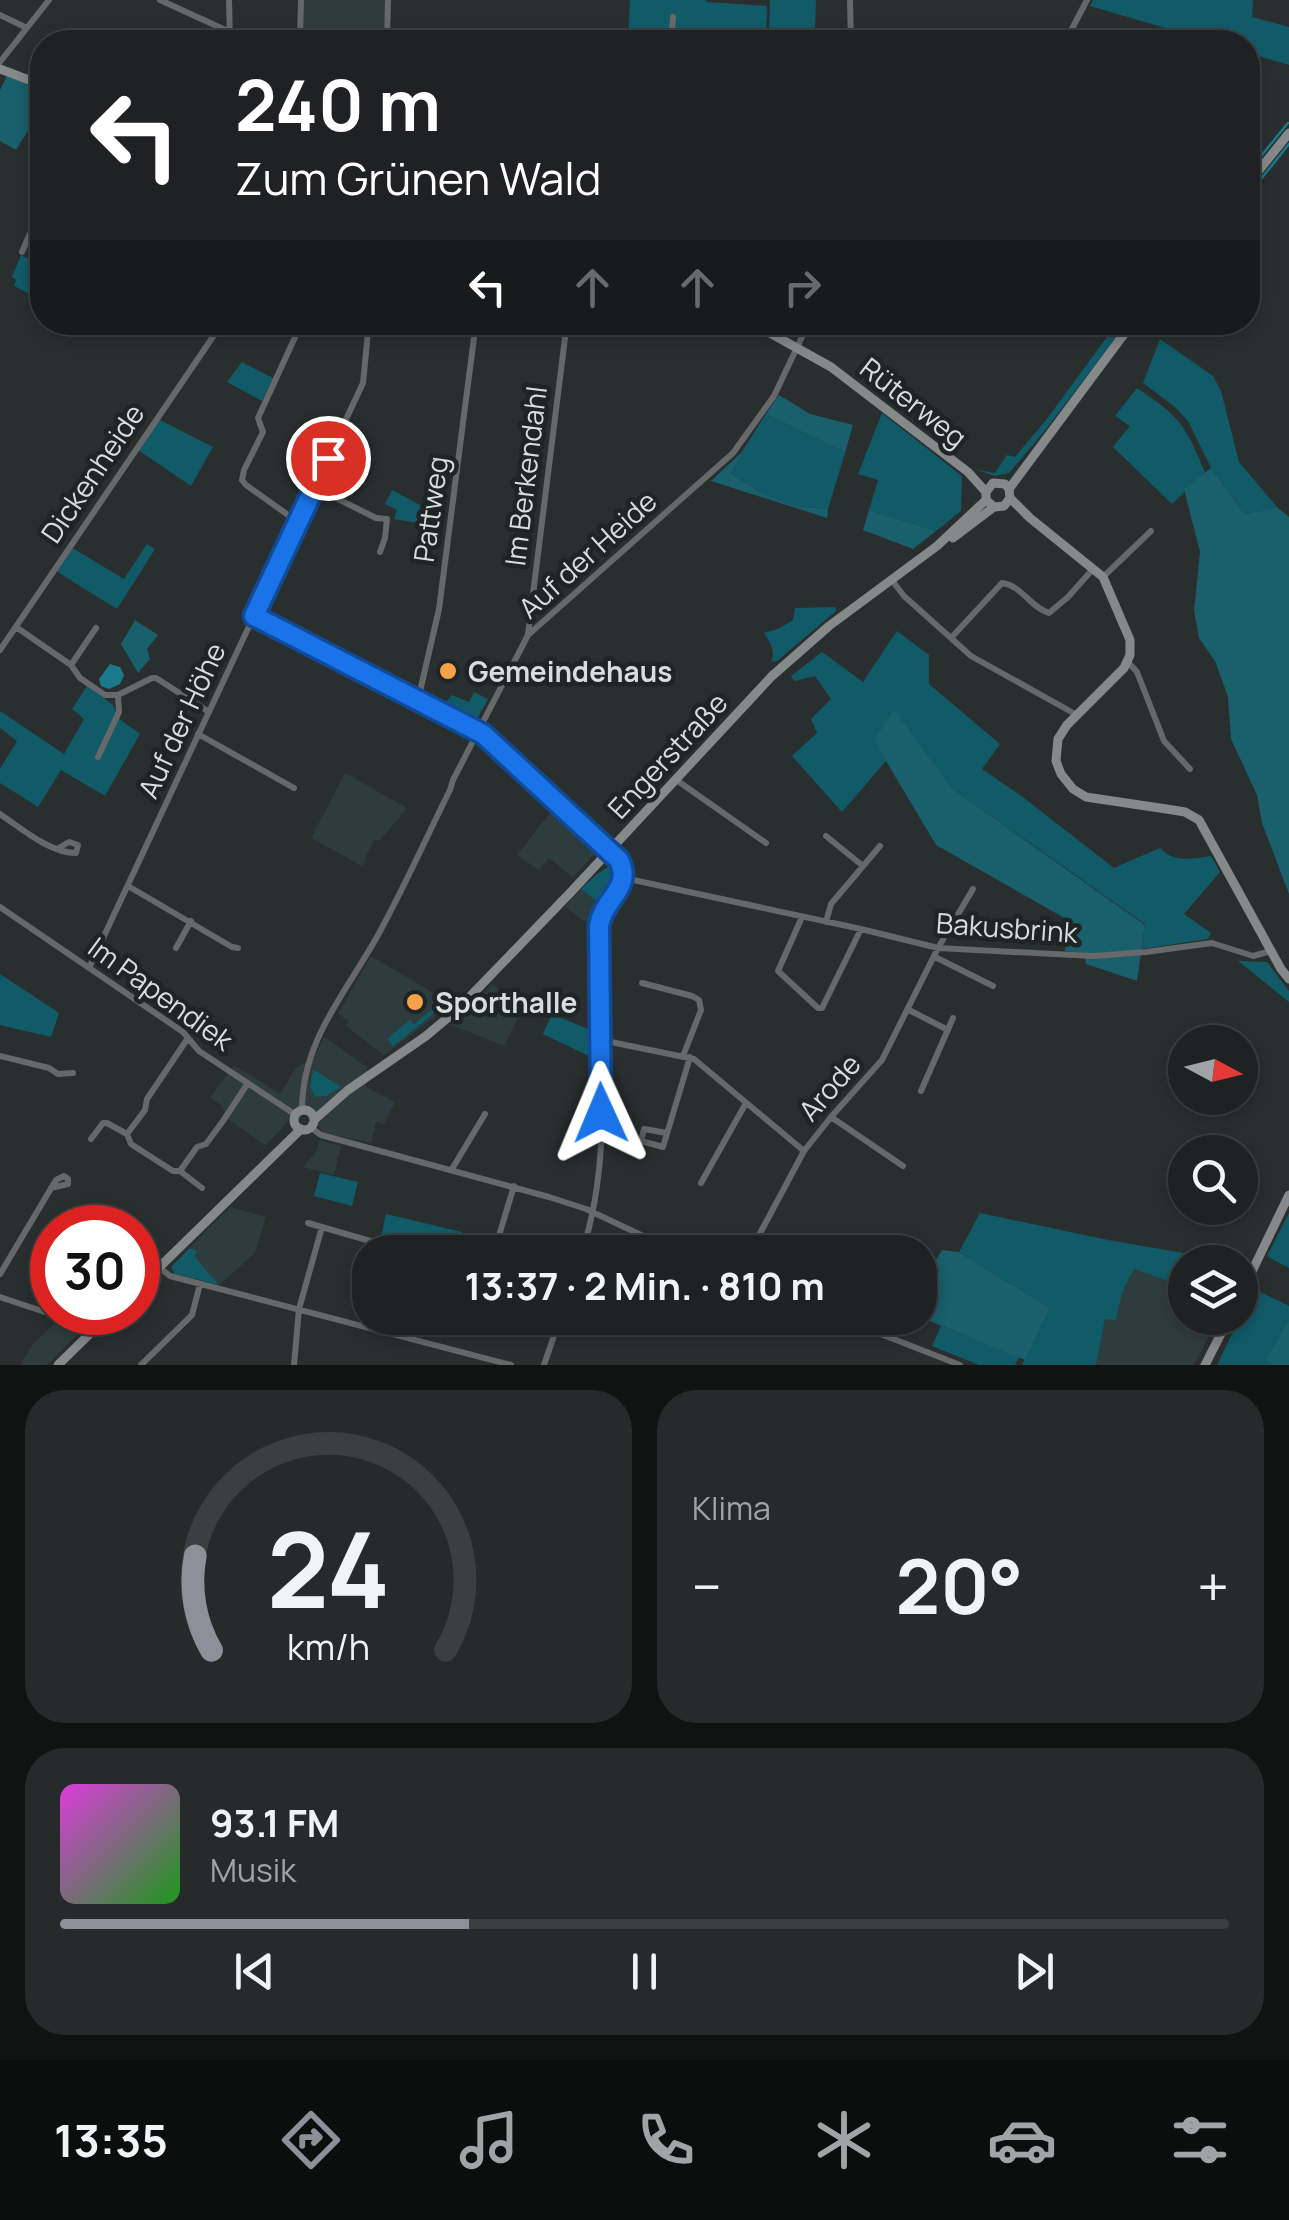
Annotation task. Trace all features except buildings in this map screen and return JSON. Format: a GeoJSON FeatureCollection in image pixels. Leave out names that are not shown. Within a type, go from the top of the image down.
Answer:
{"type":"FeatureCollection","features":[{"type":"Feature","properties":{"kind":"main road"},"geometry":{"type":"LineString","coordinates":[[0,65],[30,79]]}},
{"type":"Feature","properties":{"kind":"main road"},"geometry":{"type":"LineString","coordinates":[[1260,169],[1289,133]]}},
{"type":"Feature","properties":{"kind":"main road","name":"Rüterweg"},"geometry":{"type":"LineString","coordinates":[[774,335],[846,378],[1103,576]]}},
{"type":"Feature","properties":{"kind":"main road","name":"Engerstraße"},"geometry":{"type":"LineString","coordinates":[[160,1266],[304,1120],[426,1036],[457,1010],[782,666],[998,495],[1033,456],[1124,335]]}},
{"type":"Feature","properties":{"kind":"main road"},"geometry":{"type":"LineString","coordinates":[[1103,576],[1131,650],[1128,662],[1116,677],[1062,732],[1056,752],[1058,768],[1067,783],[1086,797],[1185,812],[1199,820],[1289,979]]}},
{"type":"Feature","properties":{"kind":"main road"},"geometry":{"type":"LineString","coordinates":[[1258,1259],[1289,1195]]}},
{"type":"Feature","properties":{"kind":"main road"},"geometry":{"type":"LineString","coordinates":[[58,1365],[89,1335]]}},
{"type":"Feature","properties":{"kind":"main road"},"geometry":{"type":"LineString","coordinates":[[1205,1365],[1220,1335]]}},
{"type":"Feature","properties":{"kind":"street"},"geometry":{"type":"LineString","coordinates":[[0,65],[50,0]]}},
{"type":"Feature","properties":{"kind":"street"},"geometry":{"type":"LineString","coordinates":[[160,0],[226,30]]}},
{"type":"Feature","properties":{"kind":"street"},"geometry":{"type":"LineString","coordinates":[[229,0],[230,30]]}},
{"type":"Feature","properties":{"kind":"street"},"geometry":{"type":"LineString","coordinates":[[300,30],[301,0]]}},
{"type":"Feature","properties":{"kind":"street"},"geometry":{"type":"LineString","coordinates":[[387,30],[388,0]]}},
{"type":"Feature","properties":{"kind":"street"},"geometry":{"type":"LineString","coordinates":[[850,0],[851,30]]}},
{"type":"Feature","properties":{"kind":"street"},"geometry":{"type":"LineString","coordinates":[[1071,30],[1087,0]]}},
{"type":"Feature","properties":{"kind":"street"},"geometry":{"type":"LineString","coordinates":[[0,15],[27,28]]}},
{"type":"Feature","properties":{"kind":"street"},"geometry":{"type":"LineString","coordinates":[[672,30],[673,17]]}},
{"type":"Feature","properties":{"kind":"street"},"geometry":{"type":"LineString","coordinates":[[22,252],[30,234]]}},
{"type":"Feature","properties":{"kind":"street","name":"Dickenheide"},"geometry":{"type":"LineString","coordinates":[[0,650],[214,335]]}},
{"type":"Feature","properties":{"kind":"street"},"geometry":{"type":"LineString","coordinates":[[296,335],[258,418],[262,432],[242,480],[298,522]]}},
{"type":"Feature","properties":{"kind":"street","name":"Auf der Höhe"},"geometry":{"type":"LineString","coordinates":[[89,968],[363,383],[368,335]]}},
{"type":"Feature","properties":{"kind":"street","name":"Pattweg"},"geometry":{"type":"LineString","coordinates":[[418,700],[439,609],[474,335]]}},
{"type":"Feature","properties":{"kind":"street","name":"Im Berkendahl"},"geometry":{"type":"LineString","coordinates":[[528,635],[565,335]]}},
{"type":"Feature","properties":{"kind":"street","name":"Auf der Heide"},"geometry":{"type":"LineString","coordinates":[[304,1120],[311,1052],[392,908],[528,635],[732,454],[774,396],[802,335]]}},
{"type":"Feature","properties":{"kind":"street"},"geometry":{"type":"LineString","coordinates":[[314,487],[376,518],[386,519],[380,552]]}},
{"type":"Feature","properties":{"kind":"street"},"geometry":{"type":"LineString","coordinates":[[1103,576],[1151,531]]}},
{"type":"Feature","properties":{"kind":"street"},"geometry":{"type":"LineString","coordinates":[[951,638],[1002,583],[1010,584],[1048,613],[1094,568]]}},
{"type":"Feature","properties":{"kind":"street"},"geometry":{"type":"LineString","coordinates":[[891,580],[970,656],[1077,715]]}},
{"type":"Feature","properties":{"kind":"street"},"geometry":{"type":"LineString","coordinates":[[254,616],[478,731],[622,865],[624,878],[600,920],[601,1144],[594,1213],[587,1235]]}},
{"type":"Feature","properties":{"kind":"street"},"geometry":{"type":"LineString","coordinates":[[16,627],[71,665],[80,678],[105,695],[118,695],[156,678],[208,712]]}},
{"type":"Feature","properties":{"kind":"street"},"geometry":{"type":"LineString","coordinates":[[71,665],[96,628]]}},
{"type":"Feature","properties":{"kind":"street"},"geometry":{"type":"LineString","coordinates":[[1128,662],[1137,672],[1164,741],[1190,768]]}},
{"type":"Feature","properties":{"kind":"street"},"geometry":{"type":"LineString","coordinates":[[98,756],[119,712],[118,695]]}},
{"type":"Feature","properties":{"kind":"street"},"geometry":{"type":"LineString","coordinates":[[198,734],[294,788]]}},
{"type":"Feature","properties":{"kind":"street"},"geometry":{"type":"LineString","coordinates":[[675,780],[766,844]]}},
{"type":"Feature","properties":{"kind":"street"},"geometry":{"type":"LineString","coordinates":[[0,814],[59,848]]}},
{"type":"Feature","properties":{"kind":"street"},"geometry":{"type":"LineString","coordinates":[[826,836],[862,866]]}},
{"type":"Feature","properties":{"kind":"street"},"geometry":{"type":"LineString","coordinates":[[826,922],[831,904],[880,846]]}},
{"type":"Feature","properties":{"kind":"street","name":"Bakusbrink"},"geometry":{"type":"LineString","coordinates":[[624,878],[861,930],[936,952],[1108,955],[1212,943],[1252,956],[1271,951]]}},
{"type":"Feature","properties":{"kind":"street"},"geometry":{"type":"LineString","coordinates":[[128,886],[238,948]]}},
{"type":"Feature","properties":{"kind":"street","name":"Arode"},"geometry":{"type":"LineString","coordinates":[[759,1235],[804,1152],[882,1060],[972,890]]}},
{"type":"Feature","properties":{"kind":"street","name":"Im Papendiek"},"geometry":{"type":"LineString","coordinates":[[0,907],[322,1135],[514,1186],[594,1213],[641,1235]]}},
{"type":"Feature","properties":{"kind":"street"},"geometry":{"type":"LineString","coordinates":[[802,917],[778,971],[816,1007],[822,1008],[861,930]]}},
{"type":"Feature","properties":{"kind":"street"},"geometry":{"type":"LineString","coordinates":[[176,948],[191,921]]}},
{"type":"Feature","properties":{"kind":"street"},"geometry":{"type":"LineString","coordinates":[[936,952],[993,986]]}},
{"type":"Feature","properties":{"kind":"street"},"geometry":{"type":"LineString","coordinates":[[642,982],[699,1000],[700,1010],[667,1133]]}},
{"type":"Feature","properties":{"kind":"street"},"geometry":{"type":"LineString","coordinates":[[908,1010],[948,1030]]}},
{"type":"Feature","properties":{"kind":"street"},"geometry":{"type":"LineString","coordinates":[[921,1091],[953,1018]]}},
{"type":"Feature","properties":{"kind":"street"},"geometry":{"type":"LineString","coordinates":[[127,1134],[188,1038]]}},
{"type":"Feature","properties":{"kind":"street"},"geometry":{"type":"LineString","coordinates":[[601,1040],[686,1057],[804,1152]]}},
{"type":"Feature","properties":{"kind":"street"},"geometry":{"type":"LineString","coordinates":[[0,1056],[49,1068],[58,1074],[74,1074]]}},
{"type":"Feature","properties":{"kind":"street"},"geometry":{"type":"LineString","coordinates":[[180,1171],[197,1147],[206,1144],[224,1121],[248,1083]]}},
{"type":"Feature","properties":{"kind":"street"},"geometry":{"type":"LineString","coordinates":[[701,1182],[746,1103]]}},
{"type":"Feature","properties":{"kind":"street"},"geometry":{"type":"LineString","coordinates":[[452,1169],[484,1114]]}},
{"type":"Feature","properties":{"kind":"street"},"geometry":{"type":"LineString","coordinates":[[831,1117],[903,1166]]}},
{"type":"Feature","properties":{"kind":"street"},"geometry":{"type":"LineString","coordinates":[[91,1139],[103,1123],[108,1123],[127,1134],[131,1144],[202,1188]]}},
{"type":"Feature","properties":{"kind":"street"},"geometry":{"type":"LineString","coordinates":[[499,1235],[514,1186]]}},
{"type":"Feature","properties":{"kind":"street"},"geometry":{"type":"LineString","coordinates":[[0,1274],[52,1188]]}},
{"type":"Feature","properties":{"kind":"street"},"geometry":{"type":"LineString","coordinates":[[308,1223],[352,1236]]}},
{"type":"Feature","properties":{"kind":"street"},"geometry":{"type":"LineString","coordinates":[[294,1365],[299,1308],[322,1227]]}},
{"type":"Feature","properties":{"kind":"street"},"geometry":{"type":"LineString","coordinates":[[160,1268],[170,1276],[511,1365]]}},
{"type":"Feature","properties":{"kind":"street"},"geometry":{"type":"LineString","coordinates":[[141,1365],[192,1315],[200,1284]]}},
{"type":"Feature","properties":{"kind":"street"},"geometry":{"type":"LineString","coordinates":[[0,1297],[30,1307]]}},
{"type":"Feature","properties":{"kind":"street"},"geometry":{"type":"LineString","coordinates":[[544,1365],[554,1335]]}},
{"type":"Feature","properties":{"kind":"street"},"geometry":{"type":"LineString","coordinates":[[883,1335],[960,1365]]}},
{"type":"Feature","properties":{"kind":"shaded area"},"geometry":{"type":"Polygon","coordinates":[[[303,0],[386,0],[385,30],[302,30],[303,0]]]}},
{"type":"Feature","properties":{"kind":"shaded area"},"geometry":{"type":"Polygon","coordinates":[[[630,0],[705,0],[767,6],[766,30],[629,30],[630,0]]]}},
{"type":"Feature","properties":{"kind":"shaded area"},"geometry":{"type":"Polygon","coordinates":[[[770,0],[816,0],[815,30],[769,30],[770,0]]]}},
{"type":"Feature","properties":{"kind":"shaded area"},"geometry":{"type":"Polygon","coordinates":[[[1093,0],[1253,0],[1252,17],[1289,27],[1289,65],[1260,57],[1260,30],[1172,30],[1090,6],[1093,0]]]}},
{"type":"Feature","properties":{"kind":"shaded area"},"geometry":{"type":"Polygon","coordinates":[[[7,76],[30,86],[30,127],[16,150],[0,141],[0,90],[7,76]]]}},
{"type":"Feature","properties":{"kind":"shaded area"},"geometry":{"type":"Polygon","coordinates":[[[21,255],[30,260],[30,294],[14,286],[16,280],[12,277],[21,255]]]}},
{"type":"Feature","properties":{"kind":"shaded area"},"geometry":{"type":"Polygon","coordinates":[[[1108,335],[1118,335],[1009,473],[995,476],[974,469],[995,473],[1007,455],[1015,457],[1108,335]]]}},
{"type":"Feature","properties":{"kind":"shaded area"},"geometry":{"type":"Polygon","coordinates":[[[1160,339],[1213,376],[1221,391],[1239,462],[1277,507],[1245,514],[1211,468],[1188,421],[1143,383],[1160,339]]]}},
{"type":"Feature","properties":{"kind":"shaded area"},"geometry":{"type":"Polygon","coordinates":[[[242,362],[273,378],[262,401],[227,382],[242,362]]]}},
{"type":"Feature","properties":{"kind":"shaded area"},"geometry":{"type":"Polygon","coordinates":[[[1137,388],[1180,423],[1205,472],[1172,504],[1113,447],[1130,426],[1115,416],[1137,388]]]}},
{"type":"Feature","properties":{"kind":"shaded area"},"geometry":{"type":"Polygon","coordinates":[[[779,395],[810,414],[853,425],[845,453],[766,414],[779,395]]]}},
{"type":"Feature","properties":{"kind":"shaded area"},"geometry":{"type":"Polygon","coordinates":[[[882,413],[962,476],[961,511],[936,531],[869,510],[878,480],[858,474],[882,413]]]}},
{"type":"Feature","properties":{"kind":"shaded area"},"geometry":{"type":"Polygon","coordinates":[[[766,414],[845,453],[828,509],[795,506],[762,493],[730,473],[766,414]]]}},
{"type":"Feature","properties":{"kind":"shaded area"},"geometry":{"type":"Polygon","coordinates":[[[158,419],[213,447],[191,486],[138,450],[158,419]]]}},
{"type":"Feature","properties":{"kind":"shaded area"},"geometry":{"type":"Polygon","coordinates":[[[741,453],[730,473],[762,493],[795,506],[828,509],[827,518],[711,481],[741,453]]]}},
{"type":"Feature","properties":{"kind":"shaded area"},"geometry":{"type":"Polygon","coordinates":[[[1211,468],[1245,514],[1277,507],[1289,517],[1289,894],[1262,823],[1257,795],[1231,739],[1228,697],[1215,661],[1199,638],[1194,611],[1200,552],[1184,489],[1211,468]]]}},
{"type":"Feature","properties":{"kind":"shaded area"},"geometry":{"type":"Polygon","coordinates":[[[392,490],[420,505],[418,523],[394,519],[397,510],[385,504],[392,490]]]}},
{"type":"Feature","properties":{"kind":"shaded area"},"geometry":{"type":"Polygon","coordinates":[[[869,510],[936,531],[913,549],[863,530],[869,510]]]}},
{"type":"Feature","properties":{"kind":"shaded area"},"geometry":{"type":"Polygon","coordinates":[[[147,544],[155,549],[117,609],[56,571],[71,547],[124,579],[147,544]]]}},
{"type":"Feature","properties":{"kind":"shaded area"},"geometry":{"type":"Polygon","coordinates":[[[835,607],[836,611],[771,662],[773,650],[764,633],[793,620],[795,608],[835,607]]]}},
{"type":"Feature","properties":{"kind":"shaded area"},"geometry":{"type":"Polygon","coordinates":[[[135,620],[158,635],[147,649],[150,659],[138,673],[121,644],[135,620]]]}},
{"type":"Feature","properties":{"kind":"shaded area"},"geometry":{"type":"Polygon","coordinates":[[[897,631],[929,655],[929,684],[1000,744],[982,769],[1114,868],[1160,848],[1177,858],[1211,856],[1220,872],[1184,914],[1211,933],[1208,939],[1142,949],[1145,924],[953,789],[894,711],[876,739],[886,761],[842,812],[792,756],[817,733],[811,719],[831,699],[815,676],[794,681],[791,676],[822,652],[863,682],[897,631]]]}},
{"type":"Feature","properties":{"kind":"shaded area"},"geometry":{"type":"Polygon","coordinates":[[[110,664],[120,667],[124,675],[120,684],[109,689],[101,686],[99,679],[110,664]]]}},
{"type":"Feature","properties":{"kind":"shaded area"},"geometry":{"type":"Polygon","coordinates":[[[87,686],[113,705],[118,718],[140,734],[105,796],[61,770],[38,807],[0,783],[0,769],[17,741],[0,728],[0,711],[64,754],[84,719],[72,709],[87,686]]]}},
{"type":"Feature","properties":{"kind":"shaded area"},"geometry":{"type":"Polygon","coordinates":[[[474,692],[488,699],[476,721],[443,706],[452,695],[469,702],[474,692]]]}},
{"type":"Feature","properties":{"kind":"shaded area"},"geometry":{"type":"Polygon","coordinates":[[[894,710],[953,789],[1145,925],[1137,981],[1086,964],[1084,953],[1065,951],[1068,920],[936,845],[875,739],[894,710]]]}},
{"type":"Feature","properties":{"kind":"shaded area"},"geometry":{"type":"Polygon","coordinates":[[[345,773],[407,808],[379,841],[374,839],[362,866],[311,838],[345,773]]]}},
{"type":"Feature","properties":{"kind":"shaded area"},"geometry":{"type":"Polygon","coordinates":[[[556,805],[596,843],[598,850],[573,877],[549,858],[539,870],[517,855],[556,805]]]}},
{"type":"Feature","properties":{"kind":"shaded area"},"geometry":{"type":"Polygon","coordinates":[[[611,865],[614,882],[601,905],[581,889],[611,865]]]}},
{"type":"Feature","properties":{"kind":"shaded area"},"geometry":{"type":"Polygon","coordinates":[[[581,889],[601,905],[594,928],[565,907],[581,889]]]}},
{"type":"Feature","properties":{"kind":"shaded area"},"geometry":{"type":"Polygon","coordinates":[[[371,956],[452,1004],[384,1055],[346,1026],[349,1021],[338,1014],[371,956]]]}},
{"type":"Feature","properties":{"kind":"shaded area"},"geometry":{"type":"Polygon","coordinates":[[[1238,961],[1267,962],[1289,991],[1289,1002],[1238,961]]]}},
{"type":"Feature","properties":{"kind":"shaded area"},"geometry":{"type":"Polygon","coordinates":[[[0,974],[59,1013],[51,1037],[0,1025],[0,974]]]}},
{"type":"Feature","properties":{"kind":"shaded area"},"geometry":{"type":"Polygon","coordinates":[[[492,985],[526,1001],[504,1046],[451,1025],[492,985]]]}},
{"type":"Feature","properties":{"kind":"shaded area"},"geometry":{"type":"Polygon","coordinates":[[[440,1003],[443,1006],[393,1046],[387,1039],[410,1020],[414,1024],[440,1003]]]}},
{"type":"Feature","properties":{"kind":"shaded area"},"geometry":{"type":"Polygon","coordinates":[[[552,1014],[595,1032],[595,1059],[543,1034],[552,1014]]]}},
{"type":"Feature","properties":{"kind":"shaded area"},"geometry":{"type":"Polygon","coordinates":[[[324,1037],[367,1067],[366,1087],[395,1102],[384,1124],[376,1122],[371,1143],[323,1133],[311,1113],[296,1109],[265,1145],[229,1120],[221,1105],[210,1098],[234,1065],[280,1094],[296,1068],[314,1058],[324,1037]],[[316,1071],[315,1097],[340,1087],[316,1071]]]}},
{"type":"Feature","properties":{"kind":"shaded area"},"geometry":{"type":"Polygon","coordinates":[[[313,1071],[341,1087],[326,1096],[315,1097],[310,1087],[313,1071]]]}},
{"type":"Feature","properties":{"kind":"shaded area"},"geometry":{"type":"Polygon","coordinates":[[[319,1140],[341,1146],[334,1175],[303,1167],[316,1152],[319,1140]]]}},
{"type":"Feature","properties":{"kind":"shaded area"},"geometry":{"type":"Polygon","coordinates":[[[320,1173],[358,1182],[352,1206],[314,1196],[320,1173]]]}},
{"type":"Feature","properties":{"kind":"shaded area"},"geometry":{"type":"Polygon","coordinates":[[[230,1207],[266,1217],[255,1253],[219,1285],[186,1251],[230,1207]]]}},
{"type":"Feature","properties":{"kind":"shaded area"},"geometry":{"type":"Polygon","coordinates":[[[980,1213],[1168,1250],[1168,1281],[1135,1269],[1116,1320],[1105,1319],[1096,1365],[1022,1365],[1050,1308],[959,1252],[980,1213]]]}},
{"type":"Feature","properties":{"kind":"shaded area"},"geometry":{"type":"Polygon","coordinates":[[[1289,1213],[1289,1268],[1267,1256],[1289,1213]]]}},
{"type":"Feature","properties":{"kind":"shaded area"},"geometry":{"type":"Polygon","coordinates":[[[386,1214],[462,1232],[461,1235],[381,1235],[386,1214]]]}},
{"type":"Feature","properties":{"kind":"shaded area"},"geometry":{"type":"Polygon","coordinates":[[[189,1249],[197,1252],[194,1256],[219,1285],[175,1274],[171,1267],[189,1249]]]}},
{"type":"Feature","properties":{"kind":"shaded area"},"geometry":{"type":"Polygon","coordinates":[[[942,1250],[959,1252],[1050,1308],[1025,1360],[937,1324],[937,1258],[942,1250]]]}},
{"type":"Feature","properties":{"kind":"shaded area"},"geometry":{"type":"Polygon","coordinates":[[[1136,1269],[1168,1281],[1168,1335],[1209,1335],[1194,1365],[1096,1365],[1105,1318],[1116,1319],[1131,1272],[1136,1269]]]}},
{"type":"Feature","properties":{"kind":"shaded area"},"geometry":{"type":"Polygon","coordinates":[[[1258,1291],[1289,1306],[1289,1365],[1217,1365],[1232,1335],[1258,1335],[1258,1291]]]}},
{"type":"Feature","properties":{"kind":"shaded area"},"geometry":{"type":"Polygon","coordinates":[[[1289,1321],[1289,1365],[1273,1365],[1266,1360],[1289,1321]]]}},
{"type":"Feature","properties":{"kind":"shaded area"},"geometry":{"type":"Polygon","coordinates":[[[941,1326],[1019,1358],[1015,1365],[979,1365],[932,1346],[941,1326]]]}},
{"type":"Feature","properties":{"kind":"shaded area"},"geometry":{"type":"Polygon","coordinates":[[[42,1335],[77,1335],[47,1365],[20,1365],[42,1335]]]}},
{"type":"Feature","properties":{"kind":"waterway"},"geometry":{"type":"LineString","coordinates":[[1260,157],[1288,123]]}},
{"type":"Feature","properties":{"kind":"waterway"},"geometry":{"type":"LineString","coordinates":[[1260,180],[1289,144]]}},
{"type":"Feature","properties":{"kind":"place","name":"Gemeindehaus"},"geometry":{"type":"Point","coordinates":[448,671]}},
{"type":"Feature","properties":{"kind":"place","name":"Sporthalle"},"geometry":{"type":"Point","coordinates":[415,1002]}},
{"type":"Feature","properties":{"kind":"route"},"geometry":{"type":"LineString","coordinates":[[328,458],[254,616],[483,734],[619,860],[624,878],[602,911],[599,926],[601,1113]]}}]}
